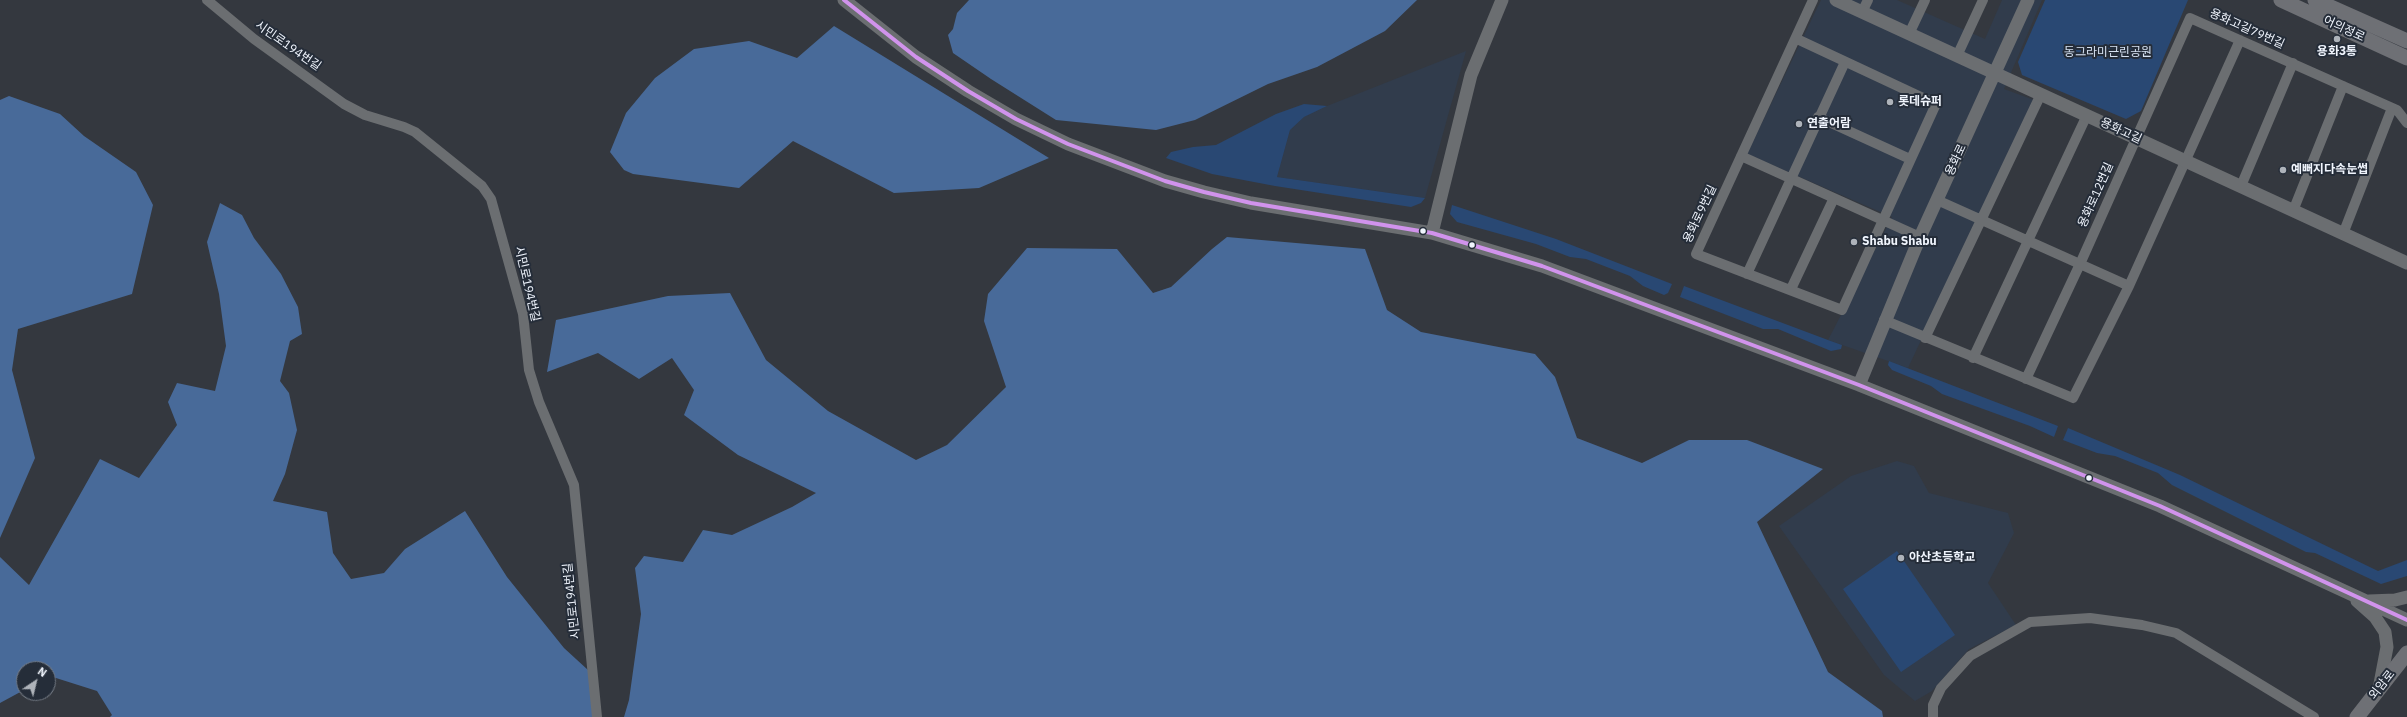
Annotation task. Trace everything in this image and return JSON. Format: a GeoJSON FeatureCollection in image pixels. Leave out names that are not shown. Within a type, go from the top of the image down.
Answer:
{"type":"FeatureCollection","features":[{"type":"Feature","properties":{"kind":"main road","name":"어의정로"},"geometry":{"type":"LineString","coordinates":[[2281,0],[2407,58]]}},
{"type":"Feature","properties":{"kind":"main road","name":"어의정로"},"geometry":{"type":"LineString","coordinates":[[2315,0],[2407,41]]}},
{"type":"Feature","properties":{"kind":"main road","name":"외암로"},"geometry":{"type":"LineString","coordinates":[[2357,717],[2407,654]]}},
{"type":"Feature","properties":{"kind":"main road"},"geometry":{"type":"LineString","coordinates":[[2379,689],[2397,673],[2407,668]]}},
{"type":"Feature","properties":{"kind":"street","name":"시민로194번길"},"geometry":{"type":"LineString","coordinates":[[207,0],[254,39],[344,104],[365,115],[415,132],[482,186],[491,199],[523,314],[529,370],[539,402],[574,485],[597,717]]}},
{"type":"Feature","properties":{"kind":"street"},"geometry":{"type":"LineString","coordinates":[[844,0],[916,57],[968,91],[1016,119],[1088,152],[1165,181],[1204,192],[1251,202],[1432,232],[1542,266],[1859,385],[2160,506],[2407,620]]}},
{"type":"Feature","properties":{"kind":"street"},"geometry":{"type":"LineString","coordinates":[[1432,232],[1471,75],[1502,0]]}},
{"type":"Feature","properties":{"kind":"street","name":"용화로9번길"},"geometry":{"type":"LineString","coordinates":[[1797,40],[1936,104],[1842,310],[1696,254],[1797,40],[1813,0]]}},
{"type":"Feature","properties":{"kind":"street","name":"용화고길"},"geometry":{"type":"LineString","coordinates":[[1836,0],[2407,263]]}},
{"type":"Feature","properties":{"kind":"street"},"geometry":{"type":"LineString","coordinates":[[1862,12],[1868,0]]}},
{"type":"Feature","properties":{"kind":"street"},"geometry":{"type":"LineString","coordinates":[[1909,34],[1925,0]]}},
{"type":"Feature","properties":{"kind":"street"},"geometry":{"type":"LineString","coordinates":[[1957,56],[1982,0]]}},
{"type":"Feature","properties":{"kind":"street","name":"용화로"},"geometry":{"type":"LineString","coordinates":[[1859,385],[1884,320],[1920,237],[2028,0]]}},
{"type":"Feature","properties":{"kind":"street","name":"용화고길79번길"},"geometry":{"type":"LineString","coordinates":[[2136,138],[2190,18],[2397,110],[2407,123]]}},
{"type":"Feature","properties":{"kind":"street"},"geometry":{"type":"LineString","coordinates":[[1884,320],[2073,398],[2129,286],[2240,40]]}},
{"type":"Feature","properties":{"kind":"street"},"geometry":{"type":"LineString","coordinates":[[1747,274],[1818,117],[1845,62]]}},
{"type":"Feature","properties":{"kind":"street"},"geometry":{"type":"LineString","coordinates":[[2241,186],[2293,64]]}},
{"type":"Feature","properties":{"kind":"street"},"geometry":{"type":"LineString","coordinates":[[2293,210],[2343,86]]}},
{"type":"Feature","properties":{"kind":"street"},"geometry":{"type":"LineString","coordinates":[[1925,338],[1982,220],[2040,94]]}},
{"type":"Feature","properties":{"kind":"street"},"geometry":{"type":"LineString","coordinates":[[2343,234],[2392,108]]}},
{"type":"Feature","properties":{"kind":"street"},"geometry":{"type":"LineString","coordinates":[[1973,358],[2030,241],[2087,115]]}},
{"type":"Feature","properties":{"kind":"street"},"geometry":{"type":"LineString","coordinates":[[1818,117],[1910,159]]}},
{"type":"Feature","properties":{"kind":"street","name":"용화로12번길"},"geometry":{"type":"LineString","coordinates":[[2026,379],[2080,264],[2136,138]]}},
{"type":"Feature","properties":{"kind":"street"},"geometry":{"type":"LineString","coordinates":[[1741,156],[1920,237]]}},
{"type":"Feature","properties":{"kind":"street"},"geometry":{"type":"LineString","coordinates":[[1791,290],[1834,198]]}},
{"type":"Feature","properties":{"kind":"street"},"geometry":{"type":"LineString","coordinates":[[1937,200],[2129,286]]}},
{"type":"Feature","properties":{"kind":"street"},"geometry":{"type":"LineString","coordinates":[[2346,591],[2375,617],[2385,632],[2387,648],[2379,689]]}},
{"type":"Feature","properties":{"kind":"street"},"geometry":{"type":"LineString","coordinates":[[2368,601],[2395,600],[2407,597]]}},
{"type":"Feature","properties":{"kind":"street"},"geometry":{"type":"LineString","coordinates":[[1933,717],[1933,705],[1941,688],[1970,656],[2030,622],[2090,618],[2142,625],[2176,633],[2314,717]]}},
{"type":"Feature","properties":{"kind":"shaded area"},"geometry":{"type":"Polygon","coordinates":[[[969,0],[1417,0],[1385,31],[1317,67],[1268,84],[1195,120],[1156,130],[1056,120],[953,53],[948,35],[953,29],[957,13],[969,0]]]}},
{"type":"Feature","properties":{"kind":"shaded area"},"geometry":{"type":"Polygon","coordinates":[[[1821,0],[1897,0],[1985,39],[2002,0],[2042,0],[2004,89],[2034,100],[1908,368],[1828,340],[1892,217],[1747,154],[1821,0]]]}},
{"type":"Feature","properties":{"kind":"shaded area"},"geometry":{"type":"Polygon","coordinates":[[[834,26],[1049,158],[979,188],[894,193],[793,141],[739,188],[633,174],[624,170],[610,152],[626,113],[655,78],[694,49],[749,41],[797,58],[834,26]]]}},
{"type":"Feature","properties":{"kind":"shaded area"},"geometry":{"type":"Polygon","coordinates":[[[1466,51],[1425,198],[1277,177],[1290,130],[1304,117],[1327,106],[1466,51]]]}},
{"type":"Feature","properties":{"kind":"shaded area"},"geometry":{"type":"Polygon","coordinates":[[[9,96],[60,114],[84,136],[136,172],[153,205],[132,294],[18,329],[12,370],[35,458],[0,538],[0,100],[9,96]]]}},
{"type":"Feature","properties":{"kind":"shaded area"},"geometry":{"type":"Polygon","coordinates":[[[220,203],[242,215],[254,238],[281,274],[298,307],[302,334],[290,341],[280,381],[289,393],[297,430],[285,474],[273,501],[327,512],[333,553],[351,579],[384,573],[405,549],[465,511],[507,577],[564,648],[588,670],[599,717],[110,717],[112,715],[97,691],[56,678],[56,661],[16,661],[16,694],[0,703],[0,557],[29,585],[100,459],[139,478],[177,425],[168,402],[177,383],[215,391],[226,346],[219,294],[207,242],[220,203]]]}},
{"type":"Feature","properties":{"kind":"shaded area"},"geometry":{"type":"Polygon","coordinates":[[[1227,237],[1365,249],[1387,310],[1421,332],[1535,354],[1555,377],[1577,438],[1642,463],[1689,440],[1747,440],[1823,469],[1757,522],[1828,672],[1882,711],[1883,717],[624,717],[629,700],[641,614],[635,568],[644,556],[683,562],[703,530],[732,535],[792,507],[816,493],[738,455],[684,415],[694,390],[672,358],[639,379],[598,353],[547,372],[556,320],[668,296],[730,293],[766,360],[828,411],[916,460],[947,445],[1006,387],[984,321],[988,294],[1027,248],[1117,249],[1153,293],[1171,287],[1227,237]]]}},
{"type":"Feature","properties":{"kind":"shaded area","name":"아산초등학교"},"geometry":{"type":"Polygon","coordinates":[[[1897,461],[1914,466],[1929,493],[2008,513],[2014,533],[1988,583],[2016,625],[1969,649],[1932,691],[1915,701],[1884,675],[1779,526],[1851,476],[1897,461]]]}},
{"type":"Feature","properties":{"kind":"green space","name":"동그라미근린공원"},"geometry":{"type":"Polygon","coordinates":[[[2045,0],[2188,0],[2141,111],[2126,119],[2022,75],[2018,62],[2045,0]]]}},
{"type":"Feature","properties":{"kind":"green space"},"geometry":{"type":"Polygon","coordinates":[[[1304,104],[1327,106],[1304,117],[1290,130],[1277,177],[1425,198],[1421,203],[1411,207],[1275,186],[1212,174],[1166,158],[1171,152],[1193,147],[1216,145],[1276,114],[1304,104]]]}},
{"type":"Feature","properties":{"kind":"green space"},"geometry":{"type":"Polygon","coordinates":[[[1452,205],[1556,239],[1672,284],[1668,293],[1664,295],[1643,286],[1630,276],[1586,259],[1570,257],[1536,244],[1457,222],[1450,214],[1452,205]]]}},
{"type":"Feature","properties":{"kind":"green space"},"geometry":{"type":"Polygon","coordinates":[[[1684,286],[1842,345],[1841,349],[1831,351],[1778,329],[1763,329],[1680,297],[1684,286]]]}},
{"type":"Feature","properties":{"kind":"green space"},"geometry":{"type":"Polygon","coordinates":[[[1889,361],[2058,426],[2054,437],[2030,426],[1942,394],[1931,386],[1892,370],[1888,365],[1889,361]]]}},
{"type":"Feature","properties":{"kind":"green space"},"geometry":{"type":"Polygon","coordinates":[[[2068,428],[2180,475],[2378,571],[2407,560],[2407,576],[2381,584],[2315,553],[2306,552],[2172,485],[2158,473],[2115,456],[2097,453],[2063,440],[2068,428]]]}},
{"type":"Feature","properties":{"kind":"green space"},"geometry":{"type":"Polygon","coordinates":[[[1897,551],[1955,635],[1901,672],[1843,589],[1897,551]]]}},
{"type":"Feature","properties":{"kind":"transit line"},"geometry":{"type":"LineString","coordinates":[[844,0],[916,57],[968,91],[1016,119],[1068,144],[1165,181],[1204,192],[1251,203],[1432,233],[1542,266],[1859,385],[2160,506],[2407,620]]}},
{"type":"Feature","properties":{"kind":"place","name":"용화3통"},"geometry":{"type":"Point","coordinates":[2337,39]}},
{"type":"Feature","properties":{"kind":"place","name":"롯데슈퍼"},"geometry":{"type":"Point","coordinates":[1890,102]}},
{"type":"Feature","properties":{"kind":"place","name":"연출어람"},"geometry":{"type":"Point","coordinates":[1799,124]}},
{"type":"Feature","properties":{"kind":"place","name":"예뻐지다속눈썹"},"geometry":{"type":"Point","coordinates":[2283,170]}},
{"type":"Feature","properties":{"kind":"place","name":"Shabu Shabu"},"geometry":{"type":"Point","coordinates":[1854,242]}},
{"type":"Feature","properties":{"kind":"place","name":"아산초등학교"},"geometry":{"type":"Point","coordinates":[1901,558]}}]}
